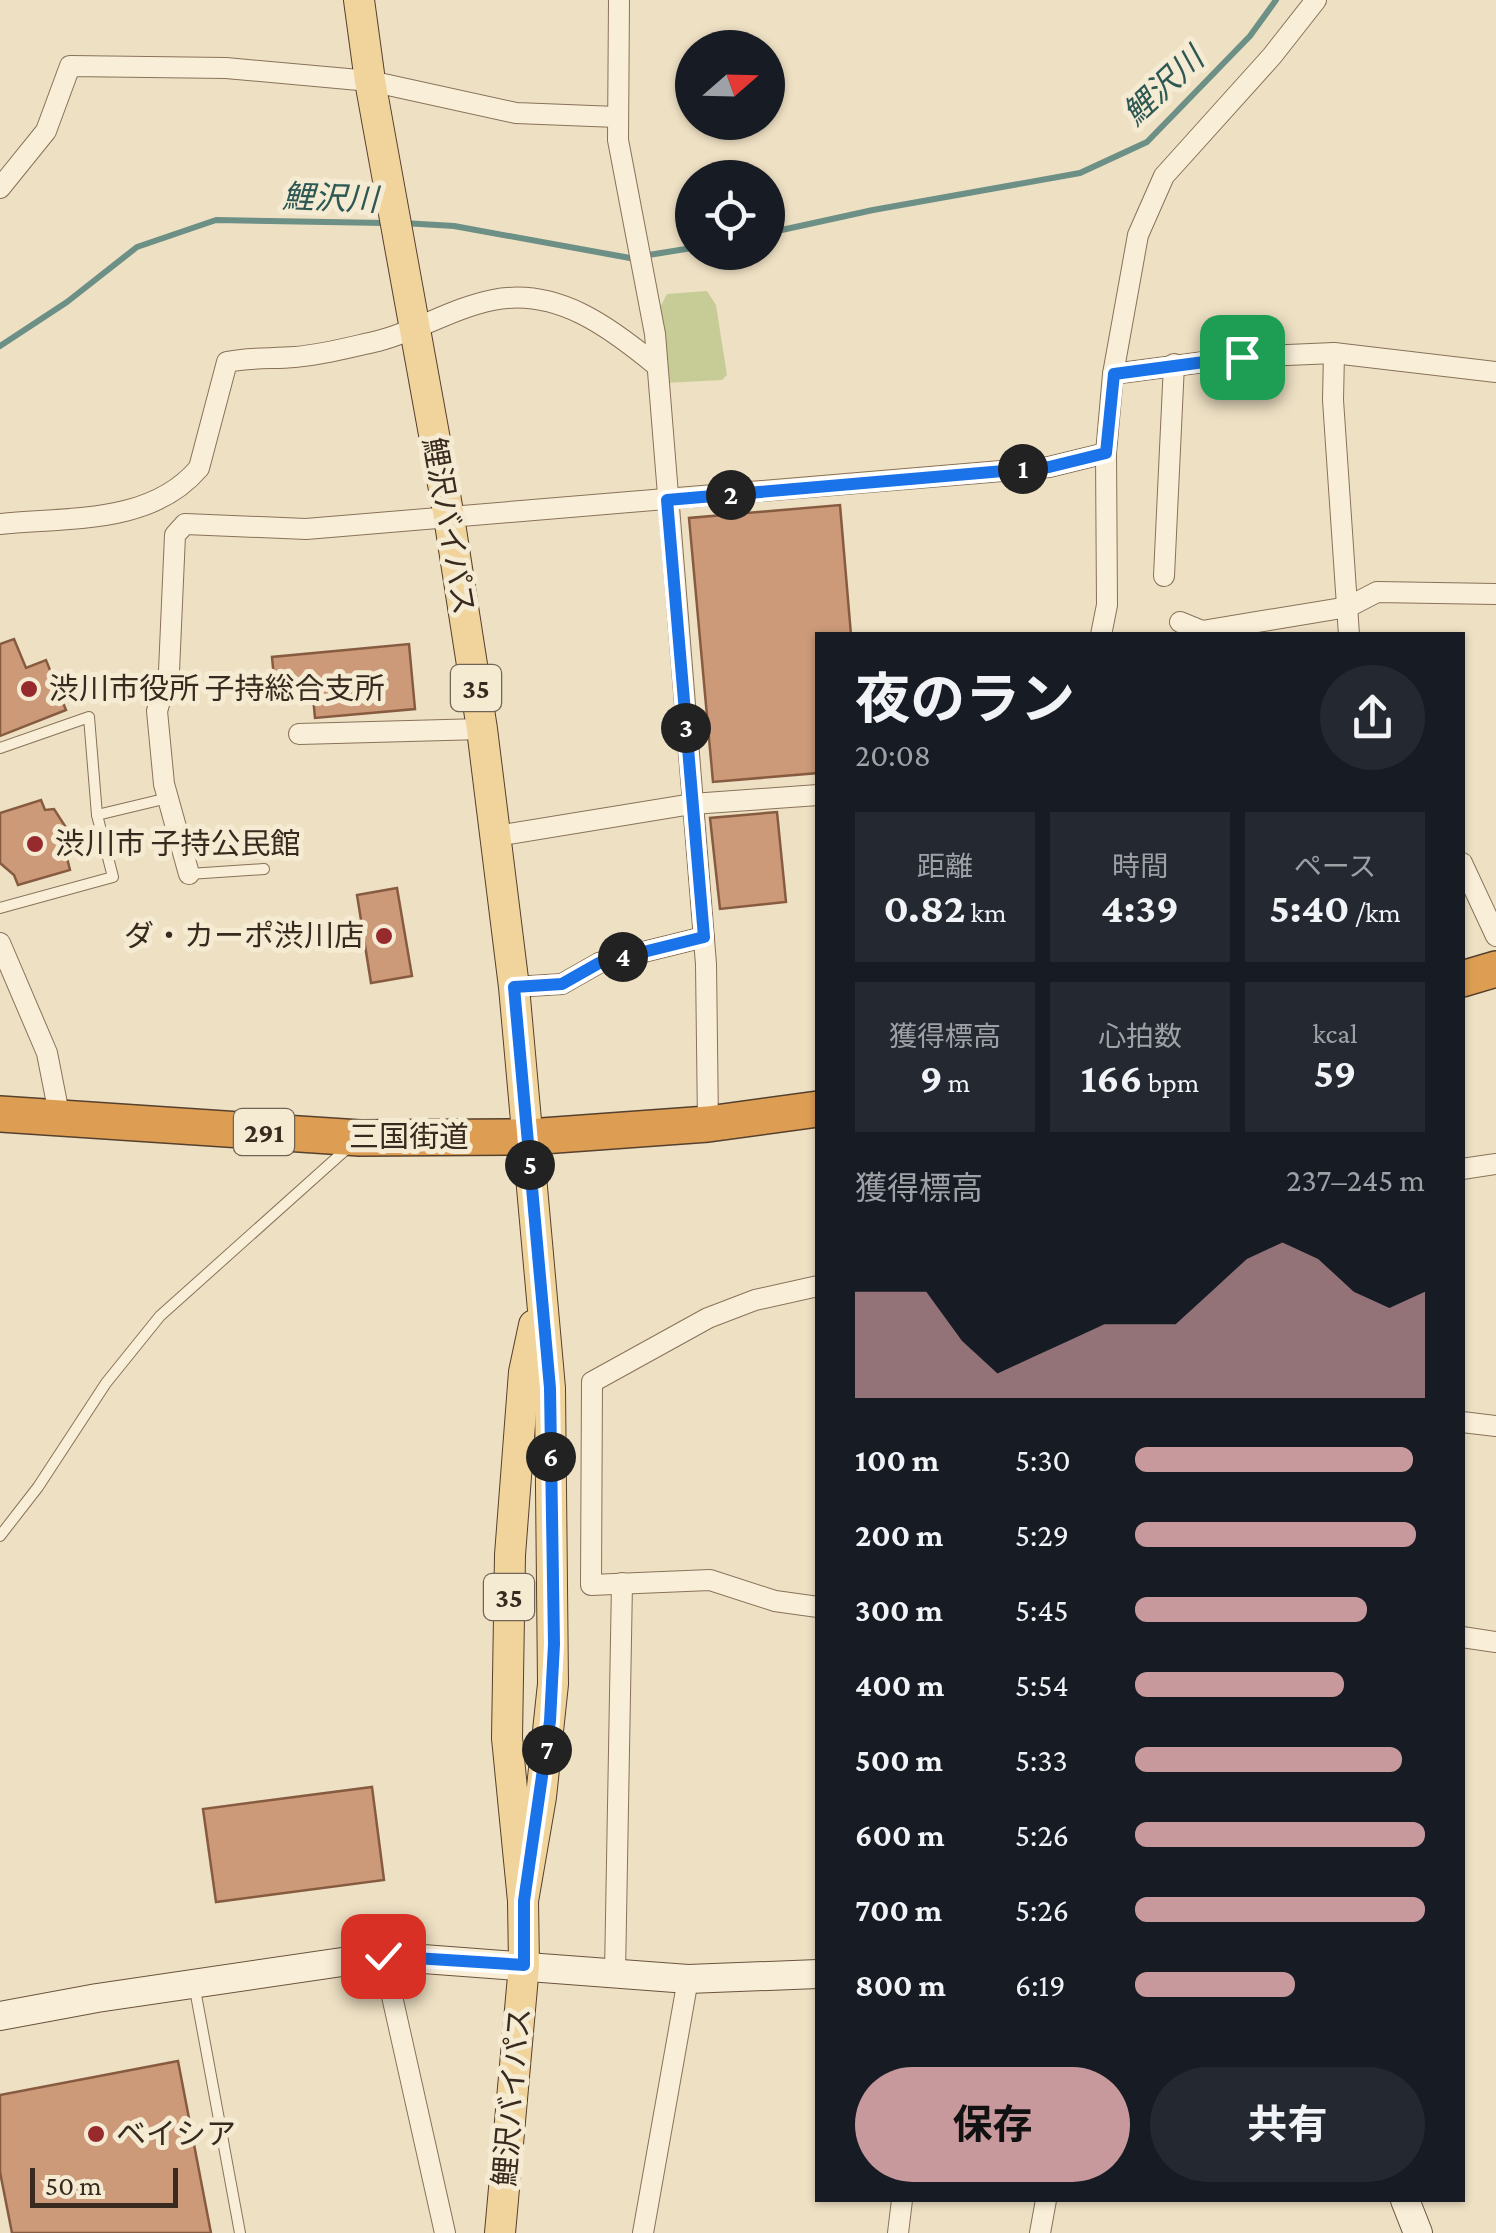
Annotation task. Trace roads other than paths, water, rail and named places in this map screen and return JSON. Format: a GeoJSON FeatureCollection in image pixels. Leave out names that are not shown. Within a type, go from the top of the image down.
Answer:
{"type":"FeatureCollection","features":[{"type":"Feature","properties":{"kind":"highway"},"geometry":{"type":"LineString","coordinates":[[1465,978],[1496,969]]}},
{"type":"Feature","properties":{"kind":"highway","name":"三国街道"},"geometry":{"type":"LineString","coordinates":[[0,1114],[360,1138],[528,1137],[708,1124],[815,1108]]}},
{"type":"Feature","properties":{"kind":"main road","name":"鯉沢バイパス"},"geometry":{"type":"LineString","coordinates":[[360,0],[370,80],[450,518],[482,729],[514,987],[550,1388],[554,1658],[541,1797],[524,1901]]}},
{"type":"Feature","properties":{"kind":"main road","name":"鯉沢バイパス"},"geometry":{"type":"LineString","coordinates":[[500,2233],[524,1965],[524,1901],[507,1738],[509,1572],[524,1372],[540,1294]]}},
{"type":"Feature","properties":{"kind":"street"},"geometry":{"type":"LineString","coordinates":[[619,0],[616,117],[655,334],[704,937],[708,1124]]}},
{"type":"Feature","properties":{"kind":"street"},"geometry":{"type":"LineString","coordinates":[[1101,632],[1107,605],[1106,453],[1114,374],[1138,235],[1164,176],[1272,56],[1316,0]]}},
{"type":"Feature","properties":{"kind":"street"},"geometry":{"type":"LineString","coordinates":[[0,188],[46,131],[70,66],[226,68],[370,80],[516,113],[616,117]]}},
{"type":"Feature","properties":{"kind":"street"},"geometry":{"type":"LineString","coordinates":[[0,524],[89,519],[153,503],[189,480],[200,468],[227,362],[298,357],[381,340],[492,300],[531,299],[580,312],[614,330],[656,366]]}},
{"type":"Feature","properties":{"kind":"street"},"geometry":{"type":"LineString","coordinates":[[1114,374],[1242,357],[1334,353],[1496,372]]}},
{"type":"Feature","properties":{"kind":"street"},"geometry":{"type":"LineString","coordinates":[[1334,353],[1333,400],[1349,632]]}},
{"type":"Feature","properties":{"kind":"street"},"geometry":{"type":"LineString","coordinates":[[1164,576],[1174,364]]}},
{"type":"Feature","properties":{"kind":"street"},"geometry":{"type":"LineString","coordinates":[[190,874],[164,784],[158,711],[169,672],[175,535],[185,524],[306,529],[450,518],[1049,467],[1106,453]]}},
{"type":"Feature","properties":{"kind":"street"},"geometry":{"type":"LineString","coordinates":[[1180,622],[1202,631],[1348,607],[1377,592],[1496,594]]}},
{"type":"Feature","properties":{"kind":"street"},"geometry":{"type":"LineString","coordinates":[[299,734],[482,729]]}},
{"type":"Feature","properties":{"kind":"street"},"geometry":{"type":"LineString","coordinates":[[496,836],[692,804],[815,795]]}},
{"type":"Feature","properties":{"kind":"street"},"geometry":{"type":"LineString","coordinates":[[1465,870],[1496,936]]}},
{"type":"Feature","properties":{"kind":"street"},"geometry":{"type":"LineString","coordinates":[[514,987],[562,984],[599,963],[704,937]]}},
{"type":"Feature","properties":{"kind":"street"},"geometry":{"type":"LineString","coordinates":[[0,943],[47,1053],[60,1118]]}},
{"type":"Feature","properties":{"kind":"street"},"geometry":{"type":"LineString","coordinates":[[1465,1169],[1496,1164]]}},
{"type":"Feature","properties":{"kind":"street"},"geometry":{"type":"LineString","coordinates":[[815,1287],[754,1300],[708,1318],[592,1382],[591,1584],[710,1580],[775,1601],[815,1608]]}},
{"type":"Feature","properties":{"kind":"street"},"geometry":{"type":"LineString","coordinates":[[1465,1422],[1496,1426]]}},
{"type":"Feature","properties":{"kind":"street"},"geometry":{"type":"LineString","coordinates":[[615,1974],[622,1583]]}},
{"type":"Feature","properties":{"kind":"street"},"geometry":{"type":"LineString","coordinates":[[1465,1637],[1496,1642]]}},
{"type":"Feature","properties":{"kind":"street"},"geometry":{"type":"LineString","coordinates":[[383,1956],[445,2233]]}},
{"type":"Feature","properties":{"kind":"street"},"geometry":{"type":"LineString","coordinates":[[0,2016],[383,1956],[688,1979],[815,1974]]}},
{"type":"Feature","properties":{"kind":"street"},"geometry":{"type":"LineString","coordinates":[[643,2233],[688,1979]]}},
{"type":"Feature","properties":{"kind":"street"},"geometry":{"type":"LineString","coordinates":[[898,2233],[902,2202]]}},
{"type":"Feature","properties":{"kind":"street"},"geometry":{"type":"LineString","coordinates":[[1040,2233],[1046,2202]]}},
{"type":"Feature","properties":{"kind":"street"},"geometry":{"type":"LineString","coordinates":[[1406,2202],[1418,2233]]}},
{"type":"Feature","properties":{"kind":"lane"},"geometry":{"type":"LineString","coordinates":[[0,748],[89,717],[98,815],[113,877],[0,908]]}},
{"type":"Feature","properties":{"kind":"lane"},"geometry":{"type":"LineString","coordinates":[[98,815],[168,798]]}},
{"type":"Feature","properties":{"kind":"lane"},"geometry":{"type":"LineString","coordinates":[[190,874],[264,869]]}},
{"type":"Feature","properties":{"kind":"lane"},"geometry":{"type":"LineString","coordinates":[[0,1536],[38,1487],[106,1382],[160,1316],[360,1138]]}},
{"type":"Feature","properties":{"kind":"lane"},"geometry":{"type":"LineString","coordinates":[[194,1983],[240,2233]]}},
{"type":"Feature","properties":{"kind":"waterway","name":"鯉沢川"},"geometry":{"type":"LineString","coordinates":[[785,229],[1080,173],[1147,142],[1250,36],[1276,0]]}},
{"type":"Feature","properties":{"kind":"waterway","name":"鯉沢川"},"geometry":{"type":"LineString","coordinates":[[0,346],[67,302],[137,247],[216,220],[385,223]]}},
{"type":"Feature","properties":{"kind":"waterway","name":"鯉沢川"},"geometry":{"type":"LineString","coordinates":[[403,223],[454,226],[630,258],[675,251]]}},
{"type":"Feature","properties":{"kind":"place","name":"渋川市役所 子持総合支所"},"geometry":{"type":"Point","coordinates":[29,689]}},
{"type":"Feature","properties":{"kind":"place","name":"渋川市 子持公民館"},"geometry":{"type":"Point","coordinates":[35,844]}},
{"type":"Feature","properties":{"kind":"place","name":"ダ・カーポ渋川店"},"geometry":{"type":"Point","coordinates":[384,936]}},
{"type":"Feature","properties":{"kind":"place","name":"ベイシア"},"geometry":{"type":"Point","coordinates":[96,2134]}}]}
